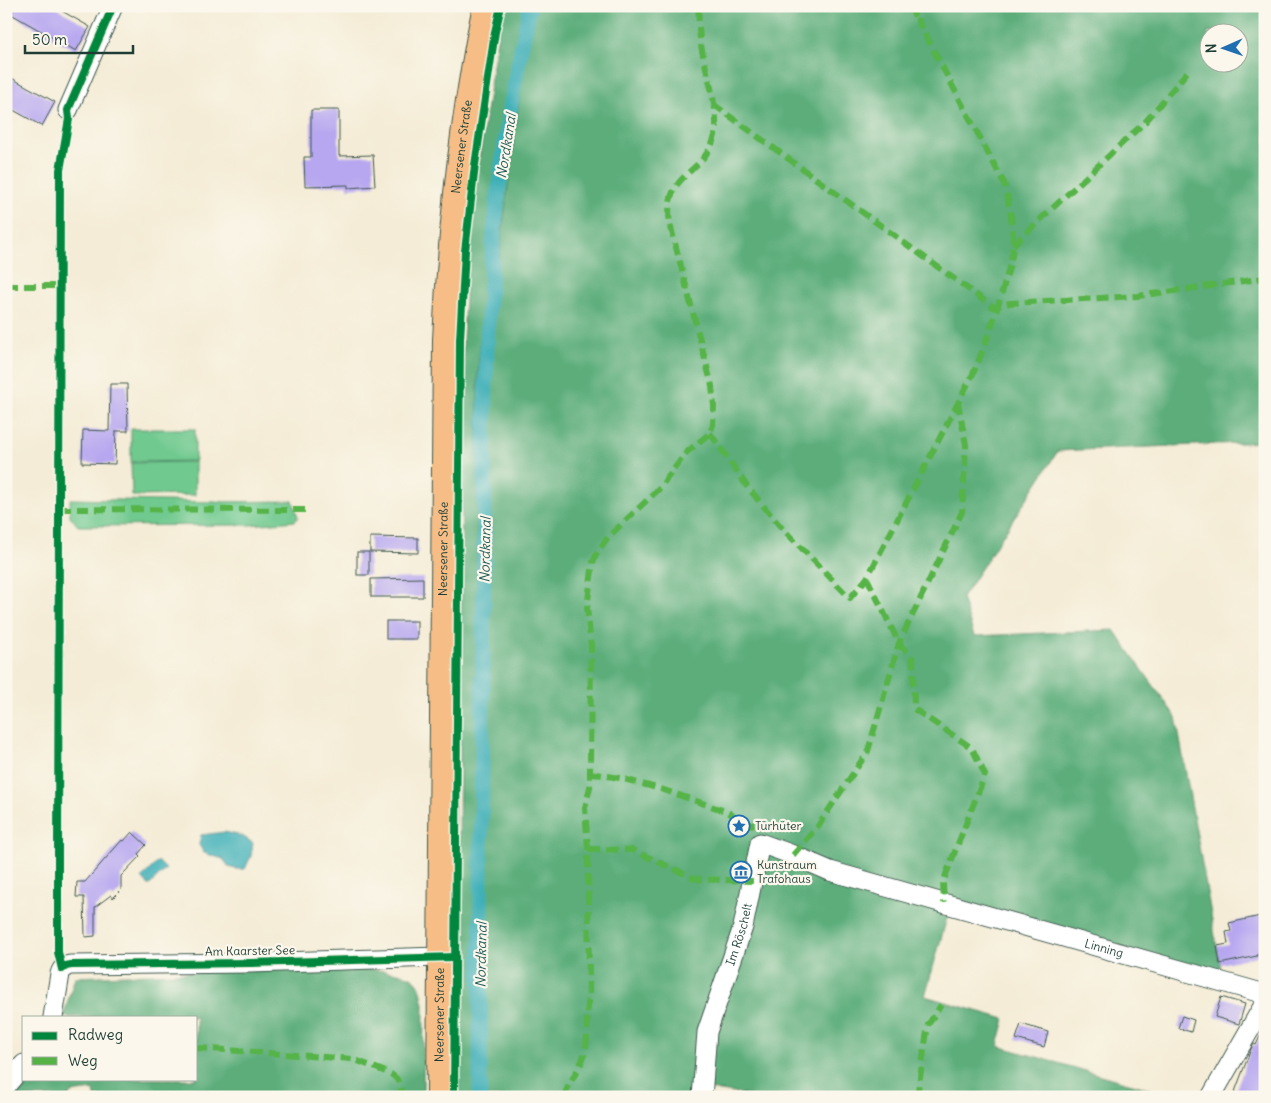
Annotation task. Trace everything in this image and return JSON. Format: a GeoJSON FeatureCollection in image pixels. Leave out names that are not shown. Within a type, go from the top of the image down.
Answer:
{"type":"FeatureCollection","features":[{"type":"Feature","properties":{"kind":"main road","name":"Neersener Straße"},"geometry":{"type":"LineString","coordinates":[[438,1097],[447,296],[458,162],[485,6]]}},
{"type":"Feature","properties":{"kind":"street"},"geometry":{"type":"LineString","coordinates":[[68,110],[113,6]]}},
{"type":"Feature","properties":{"kind":"street","name":"Im Röschelt"},"geometry":{"type":"LineString","coordinates":[[702,1097],[707,1032],[743,927],[760,843],[793,855],[830,872],[944,903]]}},
{"type":"Feature","properties":{"kind":"street","name":"Linning"},"geometry":{"type":"LineString","coordinates":[[944,903],[1265,994]]}},
{"type":"Feature","properties":{"kind":"street","name":"Am Kaarster See"},"geometry":{"type":"LineString","coordinates":[[53,1016],[60,974],[62,969],[71,965],[250,963],[439,957]]}},
{"type":"Feature","properties":{"kind":"street"},"geometry":{"type":"LineString","coordinates":[[1211,1097],[1265,1003]]}},
{"type":"Feature","properties":{"kind":"street"},"geometry":{"type":"LineString","coordinates":[[6,1086],[22,1066]]}},
{"type":"Feature","properties":{"kind":"green space"},"geometry":{"type":"Polygon","coordinates":[[[493,6],[498,6],[492,32],[472,165],[463,251],[458,338],[452,1097],[447,1097],[457,250],[493,6]]]}},
{"type":"Feature","properties":{"kind":"green space"},"geometry":{"type":"Polygon","coordinates":[[[504,6],[525,6],[508,97],[495,189],[478,373],[474,1097],[457,1097],[463,338],[467,252],[498,31],[504,6]]]}},
{"type":"Feature","properties":{"kind":"green space"},"geometry":{"type":"Polygon","coordinates":[[[525,6],[535,6],[524,62],[496,280],[492,375],[489,602],[486,1097],[474,1097],[478,373],[495,189],[508,97],[525,6]]]}},
{"type":"Feature","properties":{"kind":"green space"},"geometry":{"type":"Polygon","coordinates":[[[535,6],[1265,6],[1265,442],[1058,451],[962,598],[974,636],[1114,630],[1176,717],[1222,976],[952,900],[925,996],[1005,1019],[998,1046],[1178,1097],[760,1097],[707,1089],[711,1034],[748,927],[761,863],[748,867],[739,925],[703,1031],[698,1097],[486,1097],[489,602],[492,375],[496,280],[524,62],[535,6]]]}},
{"type":"Feature","properties":{"kind":"green space"},"geometry":{"type":"Polygon","coordinates":[[[131,429],[195,429],[195,461],[131,462],[131,429]]]}},
{"type":"Feature","properties":{"kind":"green space"},"geometry":{"type":"Polygon","coordinates":[[[195,462],[195,495],[132,496],[131,463],[195,462]]]}},
{"type":"Feature","properties":{"kind":"green space"},"geometry":{"type":"Polygon","coordinates":[[[70,499],[213,502],[293,501],[298,517],[295,521],[250,525],[78,526],[70,516],[70,499]]]}},
{"type":"Feature","properties":{"kind":"green space"},"geometry":{"type":"Polygon","coordinates":[[[325,967],[389,971],[411,977],[419,984],[424,1004],[423,1097],[230,1097],[197,1088],[146,1097],[95,1097],[94,1090],[70,1093],[69,1097],[12,1097],[24,1080],[198,1080],[198,1016],[63,1016],[75,977],[325,967]]]}},
{"type":"Feature","properties":{"kind":"water"},"geometry":{"type":"Polygon","coordinates":[[[225,832],[242,836],[253,843],[251,856],[245,869],[229,867],[223,859],[204,853],[199,845],[201,835],[225,832]]]}},
{"type":"Feature","properties":{"kind":"water"},"geometry":{"type":"Polygon","coordinates":[[[158,861],[166,869],[149,886],[142,878],[158,861]]]}},
{"type":"Feature","properties":{"kind":"water"},"geometry":{"type":"Polygon","coordinates":[[[197,1088],[230,1097],[146,1097],[149,1095],[197,1088]]]}},
{"type":"Feature","properties":{"kind":"building"},"geometry":{"type":"Polygon","coordinates":[[[15,6],[53,6],[90,27],[76,51],[11,14],[15,6]]]}},
{"type":"Feature","properties":{"kind":"building"},"geometry":{"type":"Polygon","coordinates":[[[6,75],[55,102],[42,126],[6,106],[6,75]]]}},
{"type":"Feature","properties":{"kind":"building"},"geometry":{"type":"Polygon","coordinates":[[[311,110],[339,110],[339,156],[373,155],[375,186],[348,188],[348,185],[305,186],[304,157],[311,157],[311,110]]]}},
{"type":"Feature","properties":{"kind":"building"},"geometry":{"type":"Polygon","coordinates":[[[110,384],[127,384],[128,431],[116,431],[115,464],[82,463],[83,430],[109,431],[110,384]]]}},
{"type":"Feature","properties":{"kind":"building"},"geometry":{"type":"Polygon","coordinates":[[[370,537],[418,538],[418,553],[370,552],[370,537]]]}},
{"type":"Feature","properties":{"kind":"building"},"geometry":{"type":"Polygon","coordinates":[[[357,552],[369,552],[369,575],[357,575],[357,552]]]}},
{"type":"Feature","properties":{"kind":"building"},"geometry":{"type":"Polygon","coordinates":[[[423,578],[423,597],[371,597],[371,579],[423,578]]]}},
{"type":"Feature","properties":{"kind":"building"},"geometry":{"type":"Polygon","coordinates":[[[386,621],[417,621],[417,639],[386,639],[386,621]]]}},
{"type":"Feature","properties":{"kind":"building"},"geometry":{"type":"Polygon","coordinates":[[[132,832],[146,845],[138,854],[140,856],[121,876],[121,890],[113,898],[111,895],[95,907],[95,936],[85,937],[84,897],[76,897],[77,882],[85,882],[122,840],[124,841],[132,832]]]}},
{"type":"Feature","properties":{"kind":"building"},"geometry":{"type":"Polygon","coordinates":[[[1265,915],[1265,945],[1262,945],[1264,952],[1257,954],[1257,956],[1220,964],[1217,946],[1228,944],[1226,932],[1231,931],[1229,923],[1265,915]]]}},
{"type":"Feature","properties":{"kind":"building"},"geometry":{"type":"Polygon","coordinates":[[[1221,997],[1245,1004],[1239,1024],[1215,1017],[1221,997]]]}},
{"type":"Feature","properties":{"kind":"building"},"geometry":{"type":"Polygon","coordinates":[[[1182,1016],[1194,1020],[1191,1032],[1178,1028],[1182,1016]]]}},
{"type":"Feature","properties":{"kind":"building"},"geometry":{"type":"Polygon","coordinates":[[[1021,1024],[1048,1032],[1044,1047],[1016,1039],[1021,1024]]]}},
{"type":"Feature","properties":{"kind":"building"},"geometry":{"type":"Polygon","coordinates":[[[1265,1026],[1265,1097],[1233,1097],[1251,1049],[1254,1044],[1256,1045],[1265,1026]]]}},
{"type":"Feature","properties":{"kind":"waterway","name":"Nordkanal"},"geometry":{"type":"LineString","coordinates":[[480,1097],[482,693],[485,407],[488,331],[492,256],[502,162],[517,68],[530,6]]}},
{"type":"Feature","properties":{"kind":"marked path"},"geometry":{"type":"LineString","coordinates":[[564,1097],[583,1057],[586,1045],[589,1000],[588,849],[585,808],[590,787],[591,646],[587,608],[593,562],[608,537],[659,489],[686,453],[710,433],[713,425],[712,386],[670,224],[669,207],[677,184],[701,161],[714,139],[716,129],[712,93],[700,40],[699,6]]}},
{"type":"Feature","properties":{"kind":"marked path"},"geometry":{"type":"LineString","coordinates":[[909,6],[918,21]]}},
{"type":"Feature","properties":{"kind":"marked path"},"geometry":{"type":"LineString","coordinates":[[710,433],[746,485],[780,526],[850,598],[867,578],[973,374],[994,317],[1013,249],[1009,205],[1004,183],[918,21],[920,6]]}},
{"type":"Feature","properties":{"kind":"marked path"},"geometry":{"type":"LineString","coordinates":[[1013,245],[1146,121],[1187,72]]}},
{"type":"Feature","properties":{"kind":"marked path"},"geometry":{"type":"LineString","coordinates":[[713,104],[993,307],[1010,303],[1138,296],[1265,278]]}},
{"type":"Feature","properties":{"kind":"marked path"},"geometry":{"type":"LineString","coordinates":[[6,286],[59,286]]}},
{"type":"Feature","properties":{"kind":"marked path"},"geometry":{"type":"LineString","coordinates":[[793,855],[818,826],[868,751],[899,643],[962,512],[966,445],[958,403]]}},
{"type":"Feature","properties":{"kind":"marked path"},"geometry":{"type":"LineString","coordinates":[[59,509],[305,510]]}},
{"type":"Feature","properties":{"kind":"marked path"},"geometry":{"type":"LineString","coordinates":[[867,578],[899,643],[913,659],[914,709],[972,748],[985,775],[943,882],[944,903]]}},
{"type":"Feature","properties":{"kind":"marked path"},"geometry":{"type":"LineString","coordinates":[[590,773],[620,778],[664,790],[728,812],[747,825],[764,824]]}},
{"type":"Feature","properties":{"kind":"marked path"},"geometry":{"type":"LineString","coordinates":[[588,849],[632,850],[696,879],[753,881]]}},
{"type":"Feature","properties":{"kind":"marked path"},"geometry":{"type":"LineString","coordinates":[[917,1097],[928,1025],[941,1005]]}},
{"type":"Feature","properties":{"kind":"marked path"},"geometry":{"type":"LineString","coordinates":[[198,1048],[353,1059],[391,1074],[397,1079],[404,1097]]}},
{"type":"Feature","properties":{"kind":"cycle path"},"geometry":{"type":"LineString","coordinates":[[113,6],[68,110],[69,119],[60,170],[58,952],[62,969],[71,965],[250,963],[455,957]]}},
{"type":"Feature","properties":{"kind":"cycle path"},"geometry":{"type":"LineString","coordinates":[[454,1097],[460,339],[465,251],[475,165],[495,32],[501,6]]}},
{"type":"Feature","properties":{"kind":"place","name":"Türhüter"},"geometry":{"type":"Point","coordinates":[739,826]}},
{"type":"Feature","properties":{"kind":"place","name":"Kunstraum Trafohaus"},"geometry":{"type":"Point","coordinates":[741,872]}}]}
